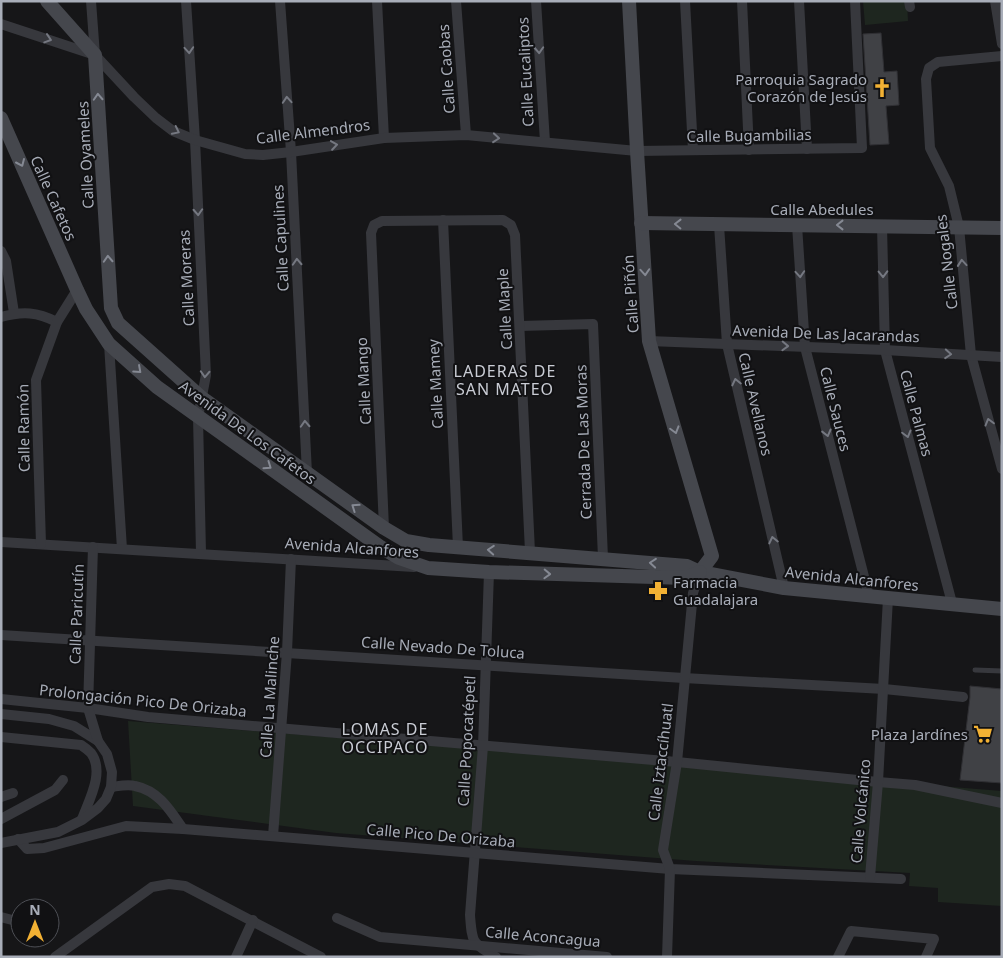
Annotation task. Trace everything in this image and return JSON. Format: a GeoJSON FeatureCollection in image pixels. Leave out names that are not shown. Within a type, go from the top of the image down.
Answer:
{"type":"FeatureCollection","features":[{"type":"Feature","properties":{"kind":"street"},"geometry":{"type":"LineString","coordinates":[[47,1],[95,55]]}},
{"type":"Feature","properties":{"kind":"street","name":"Calle Oyameles"},"geometry":{"type":"LineString","coordinates":[[91,1],[111,308]]}},
{"type":"Feature","properties":{"kind":"street","name":"Calle Moreras"},"geometry":{"type":"LineString","coordinates":[[186,1],[195,140],[206,375],[198,417],[201,553]]}},
{"type":"Feature","properties":{"kind":"street","name":"Calle Capulines"},"geometry":{"type":"LineString","coordinates":[[280,1],[291,152],[307,473]]}},
{"type":"Feature","properties":{"kind":"street"},"geometry":{"type":"LineString","coordinates":[[377,1],[384,138]]}},
{"type":"Feature","properties":{"kind":"street","name":"Calle Caobas"},"geometry":{"type":"LineString","coordinates":[[456,1],[466,135]]}},
{"type":"Feature","properties":{"kind":"street","name":"Calle Eucaliptos"},"geometry":{"type":"LineString","coordinates":[[536,1],[545,142]]}},
{"type":"Feature","properties":{"kind":"street","name":"Calle Piñón"},"geometry":{"type":"LineString","coordinates":[[629,1],[649,341],[712,556],[700,572]]}},
{"type":"Feature","properties":{"kind":"street"},"geometry":{"type":"LineString","coordinates":[[685,1],[693,150]]}},
{"type":"Feature","properties":{"kind":"street"},"geometry":{"type":"LineString","coordinates":[[742,1],[750,150]]}},
{"type":"Feature","properties":{"kind":"street"},"geometry":{"type":"LineString","coordinates":[[799,1],[807,149]]}},
{"type":"Feature","properties":{"kind":"street","name":"Calle Bugambilias"},"geometry":{"type":"LineString","coordinates":[[637,151],[862,148],[855,1]]}},
{"type":"Feature","properties":{"kind":"street"},"geometry":{"type":"LineString","coordinates":[[995,1],[1002,44]]}},
{"type":"Feature","properties":{"kind":"street","name":"Calle Almendros"},"geometry":{"type":"LineString","coordinates":[[1,24],[95,55],[156,118],[173,130],[195,140],[245,154],[291,152],[384,138],[466,135],[637,151]]}},
{"type":"Feature","properties":{"kind":"street","name":"Calle Nogales"},"geometry":{"type":"LineString","coordinates":[[1002,56],[938,62],[928,68],[926,79],[930,148],[949,186],[959,228],[970,355],[1002,470]]}},
{"type":"Feature","properties":{"kind":"street","name":"Calle Cafetos"},"geometry":{"type":"LineString","coordinates":[[1,118],[77,290]]}},
{"type":"Feature","properties":{"kind":"street","name":"Calle Maple"},"geometry":{"type":"LineString","coordinates":[[442,220],[503,220],[511,225],[515,236],[530,552]]}},
{"type":"Feature","properties":{"kind":"street","name":"Calle Mango"},"geometry":{"type":"LineString","coordinates":[[384,528],[371,233],[374,225],[382,221],[442,220]]}},
{"type":"Feature","properties":{"kind":"street","name":"Calle Mamey"},"geometry":{"type":"LineString","coordinates":[[442,220],[458,547]]}},
{"type":"Feature","properties":{"kind":"street","name":"Calle Abedules"},"geometry":{"type":"LineString","coordinates":[[642,223],[1002,228]]}},
{"type":"Feature","properties":{"kind":"street","name":"Calle Avellanos"},"geometry":{"type":"LineString","coordinates":[[719,225],[727,344],[784,588]]}},
{"type":"Feature","properties":{"kind":"street","name":"Calle Sauces"},"geometry":{"type":"LineString","coordinates":[[797,225],[805,347],[869,596]]}},
{"type":"Feature","properties":{"kind":"street","name":"Calle Palmas"},"geometry":{"type":"LineString","coordinates":[[882,226],[885,350],[952,603]]}},
{"type":"Feature","properties":{"kind":"street"},"geometry":{"type":"LineString","coordinates":[[1,251],[6,261],[14,313]]}},
{"type":"Feature","properties":{"kind":"street","name":"Avenida De Los Cafetos"},"geometry":{"type":"LineString","coordinates":[[77,290],[86,309],[109,344],[157,387],[379,546],[400,558],[428,568]]}},
{"type":"Feature","properties":{"kind":"street","name":"Calle Ramón"},"geometry":{"type":"LineString","coordinates":[[41,544],[36,380],[57,322],[77,290]]}},
{"type":"Feature","properties":{"kind":"street","name":"Avenida De Los Cafetos"},"geometry":{"type":"LineString","coordinates":[[111,308],[118,323],[202,398],[384,528],[406,541],[428,545]]}},
{"type":"Feature","properties":{"kind":"street"},"geometry":{"type":"LineString","coordinates":[[1,317],[14,313],[42,315],[57,322]]}},
{"type":"Feature","properties":{"kind":"street","name":"Cerrada De Las Moras"},"geometry":{"type":"LineString","coordinates":[[520,326],[593,324],[603,558]]}},
{"type":"Feature","properties":{"kind":"street","name":"Avenida De Las Jacarandas"},"geometry":{"type":"LineString","coordinates":[[649,341],[885,350],[1002,358]]}},
{"type":"Feature","properties":{"kind":"street"},"geometry":{"type":"LineString","coordinates":[[109,344],[122,549]]}},
{"type":"Feature","properties":{"kind":"street","name":"Avenida Alcanfores"},"geometry":{"type":"LineString","coordinates":[[1,542],[490,572],[686,578],[700,572]]}},
{"type":"Feature","properties":{"kind":"street"},"geometry":{"type":"LineString","coordinates":[[428,545],[428,568]]}},
{"type":"Feature","properties":{"kind":"street","name":"Avenida Alcanfores"},"geometry":{"type":"LineString","coordinates":[[428,545],[688,566],[700,572],[784,588],[1002,608]]}},
{"type":"Feature","properties":{"kind":"street","name":"Calle Paricutín"},"geometry":{"type":"LineString","coordinates":[[93,547],[88,708],[98,741],[106,754],[112,772],[112,787]]}},
{"type":"Feature","properties":{"kind":"street","name":"Calle La Malinche"},"geometry":{"type":"LineString","coordinates":[[274,836],[287,652],[291,560]]}},
{"type":"Feature","properties":{"kind":"street","name":"Calle Popocatépetl"},"geometry":{"type":"LineString","coordinates":[[476,946],[472,935],[470,915],[483,746],[490,572]]}},
{"type":"Feature","properties":{"kind":"street","name":"Calle Iztaccíhuatl"},"geometry":{"type":"LineString","coordinates":[[667,957],[670,868],[663,850],[677,762],[692,592],[700,572]]}},
{"type":"Feature","properties":{"kind":"street","name":"Calle Volcánico"},"geometry":{"type":"LineString","coordinates":[[870,877],[884,689],[888,598]]}},
{"type":"Feature","properties":{"kind":"street","name":"Calle Nevado De Toluca"},"geometry":{"type":"LineString","coordinates":[[1,635],[884,689],[963,697]]}},
{"type":"Feature","properties":{"kind":"street","name":"Prolongación Pico De Orizaba"},"geometry":{"type":"LineString","coordinates":[[1,699],[88,708],[148,717],[282,730]]}},
{"type":"Feature","properties":{"kind":"street","name":"Prolongación Pico De Orizaba"},"geometry":{"type":"LineString","coordinates":[[1,714],[49,719],[74,726],[98,741]]}},
{"type":"Feature","properties":{"kind":"street"},"geometry":{"type":"LineString","coordinates":[[282,730],[677,762],[915,785],[1002,802]]}},
{"type":"Feature","properties":{"kind":"street"},"geometry":{"type":"LineString","coordinates":[[1,737],[81,745],[91,753],[96,766],[96,783],[82,820]]}},
{"type":"Feature","properties":{"kind":"street"},"geometry":{"type":"LineString","coordinates":[[1,820],[55,790],[63,780]]}},
{"type":"Feature","properties":{"kind":"street"},"geometry":{"type":"LineString","coordinates":[[1,843],[58,832],[82,820],[98,808],[106,799],[112,787],[134,785],[153,792],[167,805],[183,829]]}},
{"type":"Feature","properties":{"kind":"street"},"geometry":{"type":"LineString","coordinates":[[1,797],[13,793]]}},
{"type":"Feature","properties":{"kind":"street","name":"Calle Pico De Orizaba"},"geometry":{"type":"LineString","coordinates":[[18,839],[28,849],[44,848],[126,826],[670,868],[901,879]]}},
{"type":"Feature","properties":{"kind":"street"},"geometry":{"type":"LineString","coordinates":[[55,957],[152,887],[169,884],[185,886],[322,957]]}},
{"type":"Feature","properties":{"kind":"street","name":"Calle Aconcagua"},"geometry":{"type":"LineString","coordinates":[[337,918],[380,937],[607,957]]}},
{"type":"Feature","properties":{"kind":"street"},"geometry":{"type":"LineString","coordinates":[[236,957],[253,920]]}},
{"type":"Feature","properties":{"kind":"street"},"geometry":{"type":"LineString","coordinates":[[838,957],[851,930],[934,939],[926,957]]}},
{"type":"Feature","properties":{"kind":"street"},"geometry":{"type":"LineString","coordinates":[[476,946],[496,957]]}},
{"type":"Feature","properties":{"kind":"lane"},"geometry":{"type":"LineString","coordinates":[[975,670],[1002,671]]}},
{"type":"Feature","properties":{"kind":"shaded area"},"geometry":{"type":"Polygon","coordinates":[[[863,1],[907,1],[908,21],[865,25],[863,1]]]}},
{"type":"Feature","properties":{"kind":"shaded area"},"geometry":{"type":"Polygon","coordinates":[[[128,721],[1002,791],[1002,906],[938,902],[938,888],[909,886],[910,873],[696,861],[336,833],[133,806],[128,721]]]}},
{"type":"Feature","properties":{"kind":"building","name":"Parroquia Sagrado Corazón de Jesús"},"geometry":{"type":"Polygon","coordinates":[[[881,33],[884,72],[897,71],[899,105],[886,106],[889,144],[870,145],[863,34],[881,33]]]}},
{"type":"Feature","properties":{"kind":"building","name":"Plaza Jardínes"},"geometry":{"type":"Polygon","coordinates":[[[970,686],[1002,689],[1002,783],[960,780],[970,686]]]}},
{"type":"Feature","properties":{"kind":"place","name":"Parroquia Sagrado Corazón de Jesús"},"geometry":{"type":"Point","coordinates":[882,88]}},
{"type":"Feature","properties":{"kind":"place","name":"Farmacia Guadalajara"},"geometry":{"type":"Point","coordinates":[658,591]}},
{"type":"Feature","properties":{"kind":"place","name":"Plaza Jardínes"},"geometry":{"type":"Point","coordinates":[983,734]}},
{"type":"Feature","properties":{"kind":"district","name":"LADERAS DE SAN MATEO"},"geometry":{"type":"Point","coordinates":[505,380]}},
{"type":"Feature","properties":{"kind":"district","name":"LOMAS DE OCCIPACO"},"geometry":{"type":"Point","coordinates":[385,738]}}]}
